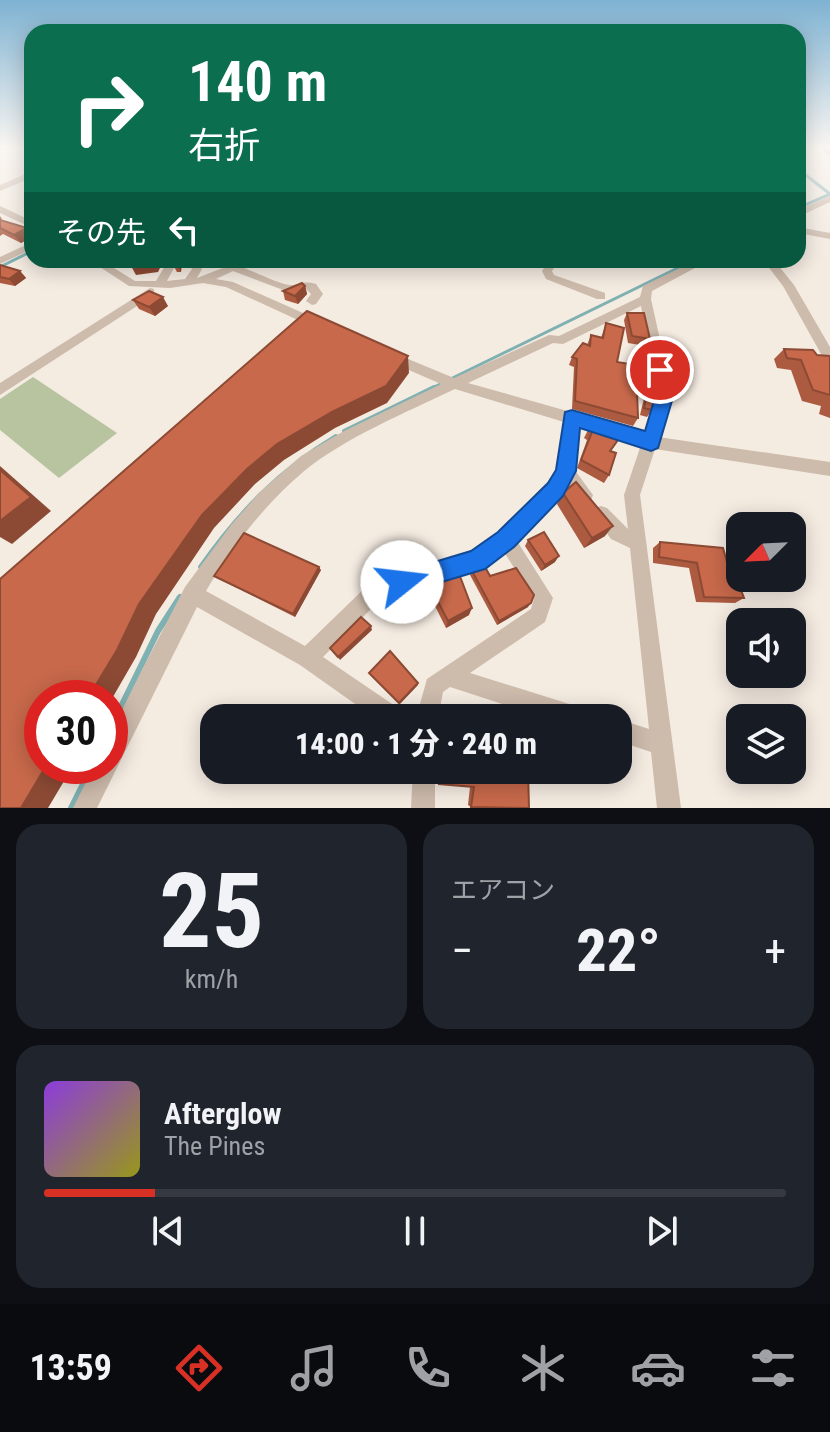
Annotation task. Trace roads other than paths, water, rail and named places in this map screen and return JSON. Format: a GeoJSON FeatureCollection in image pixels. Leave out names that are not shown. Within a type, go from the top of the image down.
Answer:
{"type":"FeatureCollection","features":[{"type":"Feature","properties":{"kind":"street"},"geometry":{"type":"LineString","coordinates":[[806,210],[830,199]]}},
{"type":"Feature","properties":{"kind":"street"},"geometry":{"type":"LineString","coordinates":[[0,209],[24,221]]}},
{"type":"Feature","properties":{"kind":"street"},"geometry":{"type":"LineString","coordinates":[[806,232],[830,236]]}},
{"type":"Feature","properties":{"kind":"street"},"geometry":{"type":"LineString","coordinates":[[0,261],[24,249]]}},
{"type":"Feature","properties":{"kind":"street"},"geometry":{"type":"LineString","coordinates":[[107,268],[133,284],[203,280],[229,284],[302,326],[337,333]]}},
{"type":"Feature","properties":{"kind":"street"},"geometry":{"type":"LineString","coordinates":[[120,276],[134,268]]}},
{"type":"Feature","properties":{"kind":"street"},"geometry":{"type":"LineString","coordinates":[[0,390],[148,294],[168,268]]}},
{"type":"Feature","properties":{"kind":"street"},"geometry":{"type":"LineString","coordinates":[[189,281],[196,268]]}},
{"type":"Feature","properties":{"kind":"street"},"geometry":{"type":"LineString","coordinates":[[203,280],[213,268]]}},
{"type":"Feature","properties":{"kind":"street"},"geometry":{"type":"LineString","coordinates":[[203,280],[231,268]]}},
{"type":"Feature","properties":{"kind":"street"},"geometry":{"type":"LineString","coordinates":[[236,268],[291,289]]}},
{"type":"Feature","properties":{"kind":"street"},"geometry":{"type":"LineString","coordinates":[[549,268],[550,277],[601,296]]}},
{"type":"Feature","properties":{"kind":"street"},"geometry":{"type":"LineString","coordinates":[[669,808],[632,495],[665,394],[645,299],[647,289],[689,268]]}},
{"type":"Feature","properties":{"kind":"street"},"geometry":{"type":"LineString","coordinates":[[774,268],[788,285],[830,358]]}},
{"type":"Feature","properties":{"kind":"street"},"geometry":{"type":"LineString","coordinates":[[280,300],[291,289],[305,284],[312,286],[317,294],[312,301]]}},
{"type":"Feature","properties":{"kind":"street"},"geometry":{"type":"LineString","coordinates":[[128,722],[192,594],[227,542],[259,503],[298,467],[346,438],[452,383],[553,338],[559,341],[645,299]]}},
{"type":"Feature","properties":{"kind":"street"},"geometry":{"type":"LineString","coordinates":[[380,352],[452,383],[651,442],[830,469]]}},
{"type":"Feature","properties":{"kind":"street"},"geometry":{"type":"LineString","coordinates":[[307,658],[377,590],[477,561],[506,540],[556,489],[566,471],[572,418]]}},
{"type":"Feature","properties":{"kind":"street"},"geometry":{"type":"LineString","coordinates":[[566,471],[617,533],[638,543]]}},
{"type":"Feature","properties":{"kind":"street"},"geometry":{"type":"LineString","coordinates":[[430,704],[434,686],[446,676],[538,615],[544,598],[506,540]]}},
{"type":"Feature","properties":{"kind":"street"},"geometry":{"type":"LineString","coordinates":[[192,594],[307,658],[373,704]]}},
{"type":"Feature","properties":{"kind":"street"},"geometry":{"type":"LineString","coordinates":[[446,676],[535,704]]}},
{"type":"Feature","properties":{"kind":"street"},"geometry":{"type":"LineString","coordinates":[[632,735],[660,744]]}},
{"type":"Feature","properties":{"kind":"street"},"geometry":{"type":"LineString","coordinates":[[85,808],[97,784]]}},
{"type":"Feature","properties":{"kind":"street"},"geometry":{"type":"LineString","coordinates":[[423,808],[424,784]]}},
{"type":"Feature","properties":{"kind":"waterway"},"geometry":{"type":"LineString","coordinates":[[806,204],[830,194],[818,185]]}},
{"type":"Feature","properties":{"kind":"waterway"},"geometry":{"type":"LineString","coordinates":[[0,267],[24,255]]}},
{"type":"Feature","properties":{"kind":"waterway"},"geometry":{"type":"LineString","coordinates":[[430,389],[678,268]]}},
{"type":"Feature","properties":{"kind":"waterway"},"geometry":{"type":"LineString","coordinates":[[344,431],[434,387]]}},
{"type":"Feature","properties":{"kind":"waterway"},"geometry":{"type":"LineString","coordinates":[[200,567],[261,494],[296,463],[336,436]]}},
{"type":"Feature","properties":{"kind":"waterway"},"geometry":{"type":"LineString","coordinates":[[128,692],[158,631],[180,597]]}},
{"type":"Feature","properties":{"kind":"waterway"},"geometry":{"type":"LineString","coordinates":[[71,808],[83,784]]}}]}
